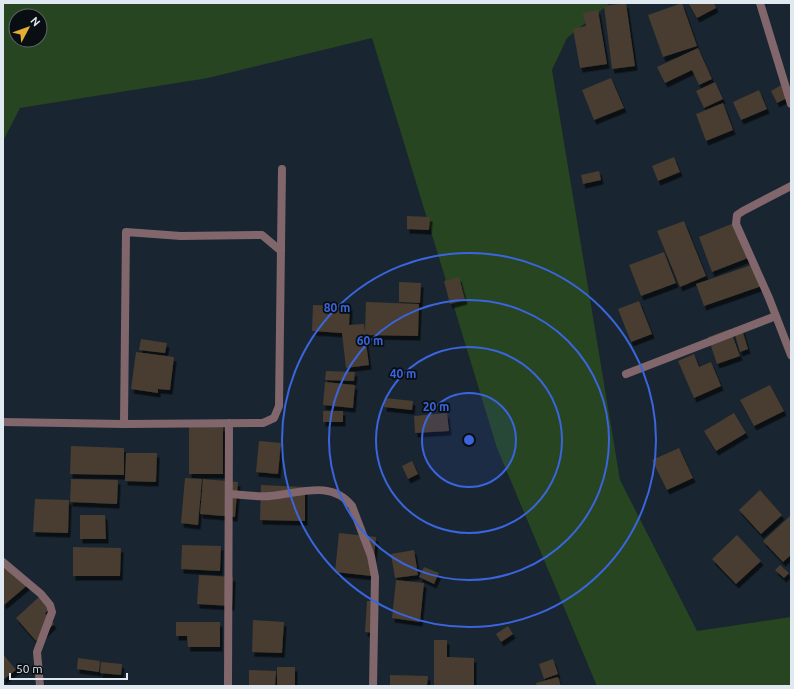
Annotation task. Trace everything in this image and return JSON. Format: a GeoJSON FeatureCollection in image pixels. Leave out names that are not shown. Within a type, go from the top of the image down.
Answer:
{"type":"FeatureCollection","features":[{"type":"Feature","properties":{"kind":"street"},"geometry":{"type":"LineString","coordinates":[[760,3],[791,104]]}},
{"type":"Feature","properties":{"kind":"street"},"geometry":{"type":"LineString","coordinates":[[3,422],[124,424],[264,423],[274,418],[279,406],[282,169]]}},
{"type":"Feature","properties":{"kind":"street"},"geometry":{"type":"LineString","coordinates":[[791,186],[743,210],[737,215],[736,224],[776,316],[791,355]]}},
{"type":"Feature","properties":{"kind":"street"},"geometry":{"type":"LineString","coordinates":[[124,424],[126,232],[181,236],[262,235],[281,251]]}},
{"type":"Feature","properties":{"kind":"street"},"geometry":{"type":"LineString","coordinates":[[626,374],[776,316]]}},
{"type":"Feature","properties":{"kind":"street"},"geometry":{"type":"LineString","coordinates":[[228,686],[230,494],[229,423]]}},
{"type":"Feature","properties":{"kind":"street"},"geometry":{"type":"LineString","coordinates":[[230,494],[260,496],[306,489],[338,493],[352,506],[371,556],[375,577],[373,686]]}},
{"type":"Feature","properties":{"kind":"street"},"geometry":{"type":"LineString","coordinates":[[3,562],[41,594],[50,605],[52,612],[37,652],[40,686]]}},
{"type":"Feature","properties":{"kind":"green space"},"geometry":{"type":"Polygon","coordinates":[[[3,3],[610,3],[567,38],[552,70],[620,480],[697,631],[791,617],[791,686],[597,686],[497,448],[372,38],[208,78],[20,108],[3,141],[3,3]]]}},
{"type":"Feature","properties":{"kind":"building"},"geometry":{"type":"Polygon","coordinates":[[[626,3],[635,66],[612,69],[604,6],[626,3]]]}},
{"type":"Feature","properties":{"kind":"building"},"geometry":{"type":"Polygon","coordinates":[[[682,3],[697,46],[663,57],[648,15],[682,3]]]}},
{"type":"Feature","properties":{"kind":"building"},"geometry":{"type":"Polygon","coordinates":[[[714,3],[716,8],[697,18],[689,4],[714,3]]]}},
{"type":"Feature","properties":{"kind":"building"},"geometry":{"type":"Polygon","coordinates":[[[598,10],[607,64],[580,68],[573,29],[586,26],[583,13],[598,10]]]}},
{"type":"Feature","properties":{"kind":"building"},"geometry":{"type":"Polygon","coordinates":[[[698,48],[712,79],[699,85],[692,70],[665,83],[657,67],[698,48]]]}},
{"type":"Feature","properties":{"kind":"building"},"geometry":{"type":"Polygon","coordinates":[[[611,78],[624,108],[594,120],[582,90],[611,78]]]}},
{"type":"Feature","properties":{"kind":"building"},"geometry":{"type":"Polygon","coordinates":[[[715,82],[723,99],[704,108],[696,91],[715,82]]]}},
{"type":"Feature","properties":{"kind":"building"},"geometry":{"type":"Polygon","coordinates":[[[783,84],[789,97],[777,103],[771,91],[783,84]]]}},
{"type":"Feature","properties":{"kind":"building"},"geometry":{"type":"Polygon","coordinates":[[[759,90],[767,109],[741,120],[733,102],[759,90]]]}},
{"type":"Feature","properties":{"kind":"building"},"geometry":{"type":"Polygon","coordinates":[[[723,103],[733,130],[706,141],[696,114],[723,103]]]}},
{"type":"Feature","properties":{"kind":"building"},"geometry":{"type":"Polygon","coordinates":[[[674,157],[680,172],[658,181],[652,166],[674,157]]]}},
{"type":"Feature","properties":{"kind":"building"},"geometry":{"type":"Polygon","coordinates":[[[599,171],[601,180],[583,184],[581,175],[599,171]]]}},
{"type":"Feature","properties":{"kind":"building"},"geometry":{"type":"Polygon","coordinates":[[[407,216],[430,217],[429,230],[407,229],[407,216]]]}},
{"type":"Feature","properties":{"kind":"building"},"geometry":{"type":"Polygon","coordinates":[[[684,221],[706,276],[680,287],[657,231],[684,221]]]}},
{"type":"Feature","properties":{"kind":"building"},"geometry":{"type":"Polygon","coordinates":[[[734,223],[748,258],[712,272],[699,237],[734,223]]]}},
{"type":"Feature","properties":{"kind":"building"},"geometry":{"type":"Polygon","coordinates":[[[664,252],[676,283],[641,296],[629,265],[664,252]]]}},
{"type":"Feature","properties":{"kind":"building"},"geometry":{"type":"Polygon","coordinates":[[[757,263],[765,285],[704,306],[696,284],[757,263]]]}},
{"type":"Feature","properties":{"kind":"building"},"geometry":{"type":"Polygon","coordinates":[[[459,277],[465,300],[450,304],[444,281],[459,277]]]}},
{"type":"Feature","properties":{"kind":"building"},"geometry":{"type":"Polygon","coordinates":[[[399,282],[421,283],[420,303],[399,302],[399,282]]]}},
{"type":"Feature","properties":{"kind":"building"},"geometry":{"type":"Polygon","coordinates":[[[639,301],[652,334],[631,342],[618,309],[639,301]]]}},
{"type":"Feature","properties":{"kind":"building"},"geometry":{"type":"Polygon","coordinates":[[[366,302],[419,304],[418,336],[365,335],[369,365],[346,368],[342,333],[312,331],[313,305],[350,306],[349,325],[364,324],[365,332],[366,302]]]}},
{"type":"Feature","properties":{"kind":"building"},"geometry":{"type":"Polygon","coordinates":[[[741,326],[748,349],[740,352],[733,328],[741,326]]]}},
{"type":"Feature","properties":{"kind":"building"},"geometry":{"type":"Polygon","coordinates":[[[730,329],[740,356],[717,364],[708,337],[730,329]]]}},
{"type":"Feature","properties":{"kind":"building"},"geometry":{"type":"Polygon","coordinates":[[[141,339],[167,343],[165,353],[139,350],[141,339]]]}},
{"type":"Feature","properties":{"kind":"building"},"geometry":{"type":"Polygon","coordinates":[[[136,352],[174,357],[170,390],[158,389],[158,393],[131,389],[136,352]]]}},
{"type":"Feature","properties":{"kind":"building"},"geometry":{"type":"Polygon","coordinates":[[[694,354],[699,367],[711,362],[721,386],[694,398],[678,361],[694,354]]]}},
{"type":"Feature","properties":{"kind":"building"},"geometry":{"type":"Polygon","coordinates":[[[326,371],[355,372],[354,381],[325,380],[326,371]]]}},
{"type":"Feature","properties":{"kind":"building"},"geometry":{"type":"Polygon","coordinates":[[[325,382],[355,385],[353,408],[323,405],[325,382]]]}},
{"type":"Feature","properties":{"kind":"building"},"geometry":{"type":"Polygon","coordinates":[[[770,385],[784,411],[754,426],[740,400],[770,385]]]}},
{"type":"Feature","properties":{"kind":"building"},"geometry":{"type":"Polygon","coordinates":[[[385,398],[413,401],[412,410],[384,407],[385,398]]]}},
{"type":"Feature","properties":{"kind":"building"},"geometry":{"type":"Polygon","coordinates":[[[323,411],[343,411],[343,422],[323,422],[323,411]]]}},
{"type":"Feature","properties":{"kind":"building"},"geometry":{"type":"Polygon","coordinates":[[[447,413],[449,431],[415,433],[414,416],[447,413]]]}},
{"type":"Feature","properties":{"kind":"building"},"geometry":{"type":"Polygon","coordinates":[[[734,413],[746,433],[716,451],[704,431],[734,413]]]}},
{"type":"Feature","properties":{"kind":"building"},"geometry":{"type":"Polygon","coordinates":[[[189,426],[223,427],[223,474],[189,474],[189,426]]]}},
{"type":"Feature","properties":{"kind":"building"},"geometry":{"type":"Polygon","coordinates":[[[259,441],[281,443],[278,474],[256,472],[259,441]]]}},
{"type":"Feature","properties":{"kind":"building"},"geometry":{"type":"Polygon","coordinates":[[[71,446],[124,448],[124,475],[70,474],[71,446]]]}},
{"type":"Feature","properties":{"kind":"building"},"geometry":{"type":"Polygon","coordinates":[[[679,448],[693,478],[667,490],[652,460],[679,448]]]}},
{"type":"Feature","properties":{"kind":"building"},"geometry":{"type":"Polygon","coordinates":[[[126,453],[157,453],[156,482],[125,481],[126,453]]]}},
{"type":"Feature","properties":{"kind":"building"},"geometry":{"type":"Polygon","coordinates":[[[412,461],[418,474],[408,479],[402,466],[412,461]]]}},
{"type":"Feature","properties":{"kind":"building"},"geometry":{"type":"Polygon","coordinates":[[[185,478],[202,479],[198,525],[181,523],[185,478]]]}},
{"type":"Feature","properties":{"kind":"building"},"geometry":{"type":"Polygon","coordinates":[[[71,479],[118,480],[117,504],[70,502],[71,479]]]}},
{"type":"Feature","properties":{"kind":"building"},"geometry":{"type":"Polygon","coordinates":[[[203,479],[238,482],[235,517],[200,514],[203,479]]]}},
{"type":"Feature","properties":{"kind":"building"},"geometry":{"type":"Polygon","coordinates":[[[261,485],[305,487],[305,521],[260,520],[261,485]]]}},
{"type":"Feature","properties":{"kind":"building"},"geometry":{"type":"Polygon","coordinates":[[[760,490],[782,515],[761,534],[739,510],[760,490]]]}},
{"type":"Feature","properties":{"kind":"building"},"geometry":{"type":"Polygon","coordinates":[[[35,499],[69,500],[68,533],[33,532],[35,499]]]}},
{"type":"Feature","properties":{"kind":"building"},"geometry":{"type":"Polygon","coordinates":[[[80,515],[105,515],[106,539],[80,539],[80,515]]]}},
{"type":"Feature","properties":{"kind":"building"},"geometry":{"type":"Polygon","coordinates":[[[791,515],[791,555],[783,562],[763,541],[791,515]]]}},
{"type":"Feature","properties":{"kind":"building"},"geometry":{"type":"Polygon","coordinates":[[[339,533],[376,537],[372,576],[335,572],[339,533]]]}},
{"type":"Feature","properties":{"kind":"building"},"geometry":{"type":"Polygon","coordinates":[[[737,535],[761,561],[736,584],[712,559],[737,535]]]}},
{"type":"Feature","properties":{"kind":"building"},"geometry":{"type":"Polygon","coordinates":[[[182,545],[221,546],[220,571],[181,569],[182,545]]]}},
{"type":"Feature","properties":{"kind":"building"},"geometry":{"type":"Polygon","coordinates":[[[73,547],[121,548],[120,576],[73,576],[73,547]]]}},
{"type":"Feature","properties":{"kind":"building"},"geometry":{"type":"Polygon","coordinates":[[[414,550],[418,575],[395,578],[391,554],[414,550]]]}},
{"type":"Feature","properties":{"kind":"building"},"geometry":{"type":"Polygon","coordinates":[[[3,563],[30,583],[4,605],[3,603],[3,563]]]}},
{"type":"Feature","properties":{"kind":"building"},"geometry":{"type":"Polygon","coordinates":[[[780,565],[789,573],[784,578],[775,570],[780,565]]]}},
{"type":"Feature","properties":{"kind":"building"},"geometry":{"type":"Polygon","coordinates":[[[424,567],[439,573],[434,584],[419,577],[424,567]]]}},
{"type":"Feature","properties":{"kind":"building"},"geometry":{"type":"Polygon","coordinates":[[[199,575],[233,577],[232,606],[197,604],[199,575]]]}},
{"type":"Feature","properties":{"kind":"building"},"geometry":{"type":"Polygon","coordinates":[[[396,580],[424,583],[420,622],[392,618],[396,580]]]}},
{"type":"Feature","properties":{"kind":"building"},"geometry":{"type":"Polygon","coordinates":[[[39,597],[50,609],[45,613],[54,624],[36,641],[16,618],[39,597]]]}},
{"type":"Feature","properties":{"kind":"building"},"geometry":{"type":"Polygon","coordinates":[[[367,601],[375,601],[374,633],[365,632],[367,601]]]}},
{"type":"Feature","properties":{"kind":"building"},"geometry":{"type":"Polygon","coordinates":[[[253,620],[284,622],[282,653],[252,652],[253,620]]]}},
{"type":"Feature","properties":{"kind":"building"},"geometry":{"type":"Polygon","coordinates":[[[176,622],[220,622],[220,647],[188,647],[187,636],[176,636],[176,622]]]}},
{"type":"Feature","properties":{"kind":"building"},"geometry":{"type":"Polygon","coordinates":[[[508,626],[513,634],[501,642],[496,634],[508,626]]]}},
{"type":"Feature","properties":{"kind":"building"},"geometry":{"type":"Polygon","coordinates":[[[434,640],[447,640],[447,657],[474,658],[474,686],[434,686],[434,640]]]}},
{"type":"Feature","properties":{"kind":"building"},"geometry":{"type":"Polygon","coordinates":[[[3,654],[16,670],[3,680],[3,654]]]}},
{"type":"Feature","properties":{"kind":"building"},"geometry":{"type":"Polygon","coordinates":[[[78,658],[100,661],[99,672],[77,669],[78,658]]]}},
{"type":"Feature","properties":{"kind":"building"},"geometry":{"type":"Polygon","coordinates":[[[553,659],[558,674],[544,679],[539,664],[553,659]]]}},
{"type":"Feature","properties":{"kind":"building"},"geometry":{"type":"Polygon","coordinates":[[[101,662],[122,664],[121,675],[100,673],[101,662]]]}},
{"type":"Feature","properties":{"kind":"building"},"geometry":{"type":"Polygon","coordinates":[[[277,667],[295,667],[295,686],[277,686],[277,667]]]}},
{"type":"Feature","properties":{"kind":"building"},"geometry":{"type":"Polygon","coordinates":[[[249,670],[276,671],[275,686],[249,686],[249,670]]]}},
{"type":"Feature","properties":{"kind":"building"},"geometry":{"type":"Polygon","coordinates":[[[390,675],[428,676],[427,686],[390,686],[390,675]]]}},
{"type":"Feature","properties":{"kind":"building"},"geometry":{"type":"Polygon","coordinates":[[[558,677],[561,686],[537,686],[536,683],[558,677]]]}}]}
